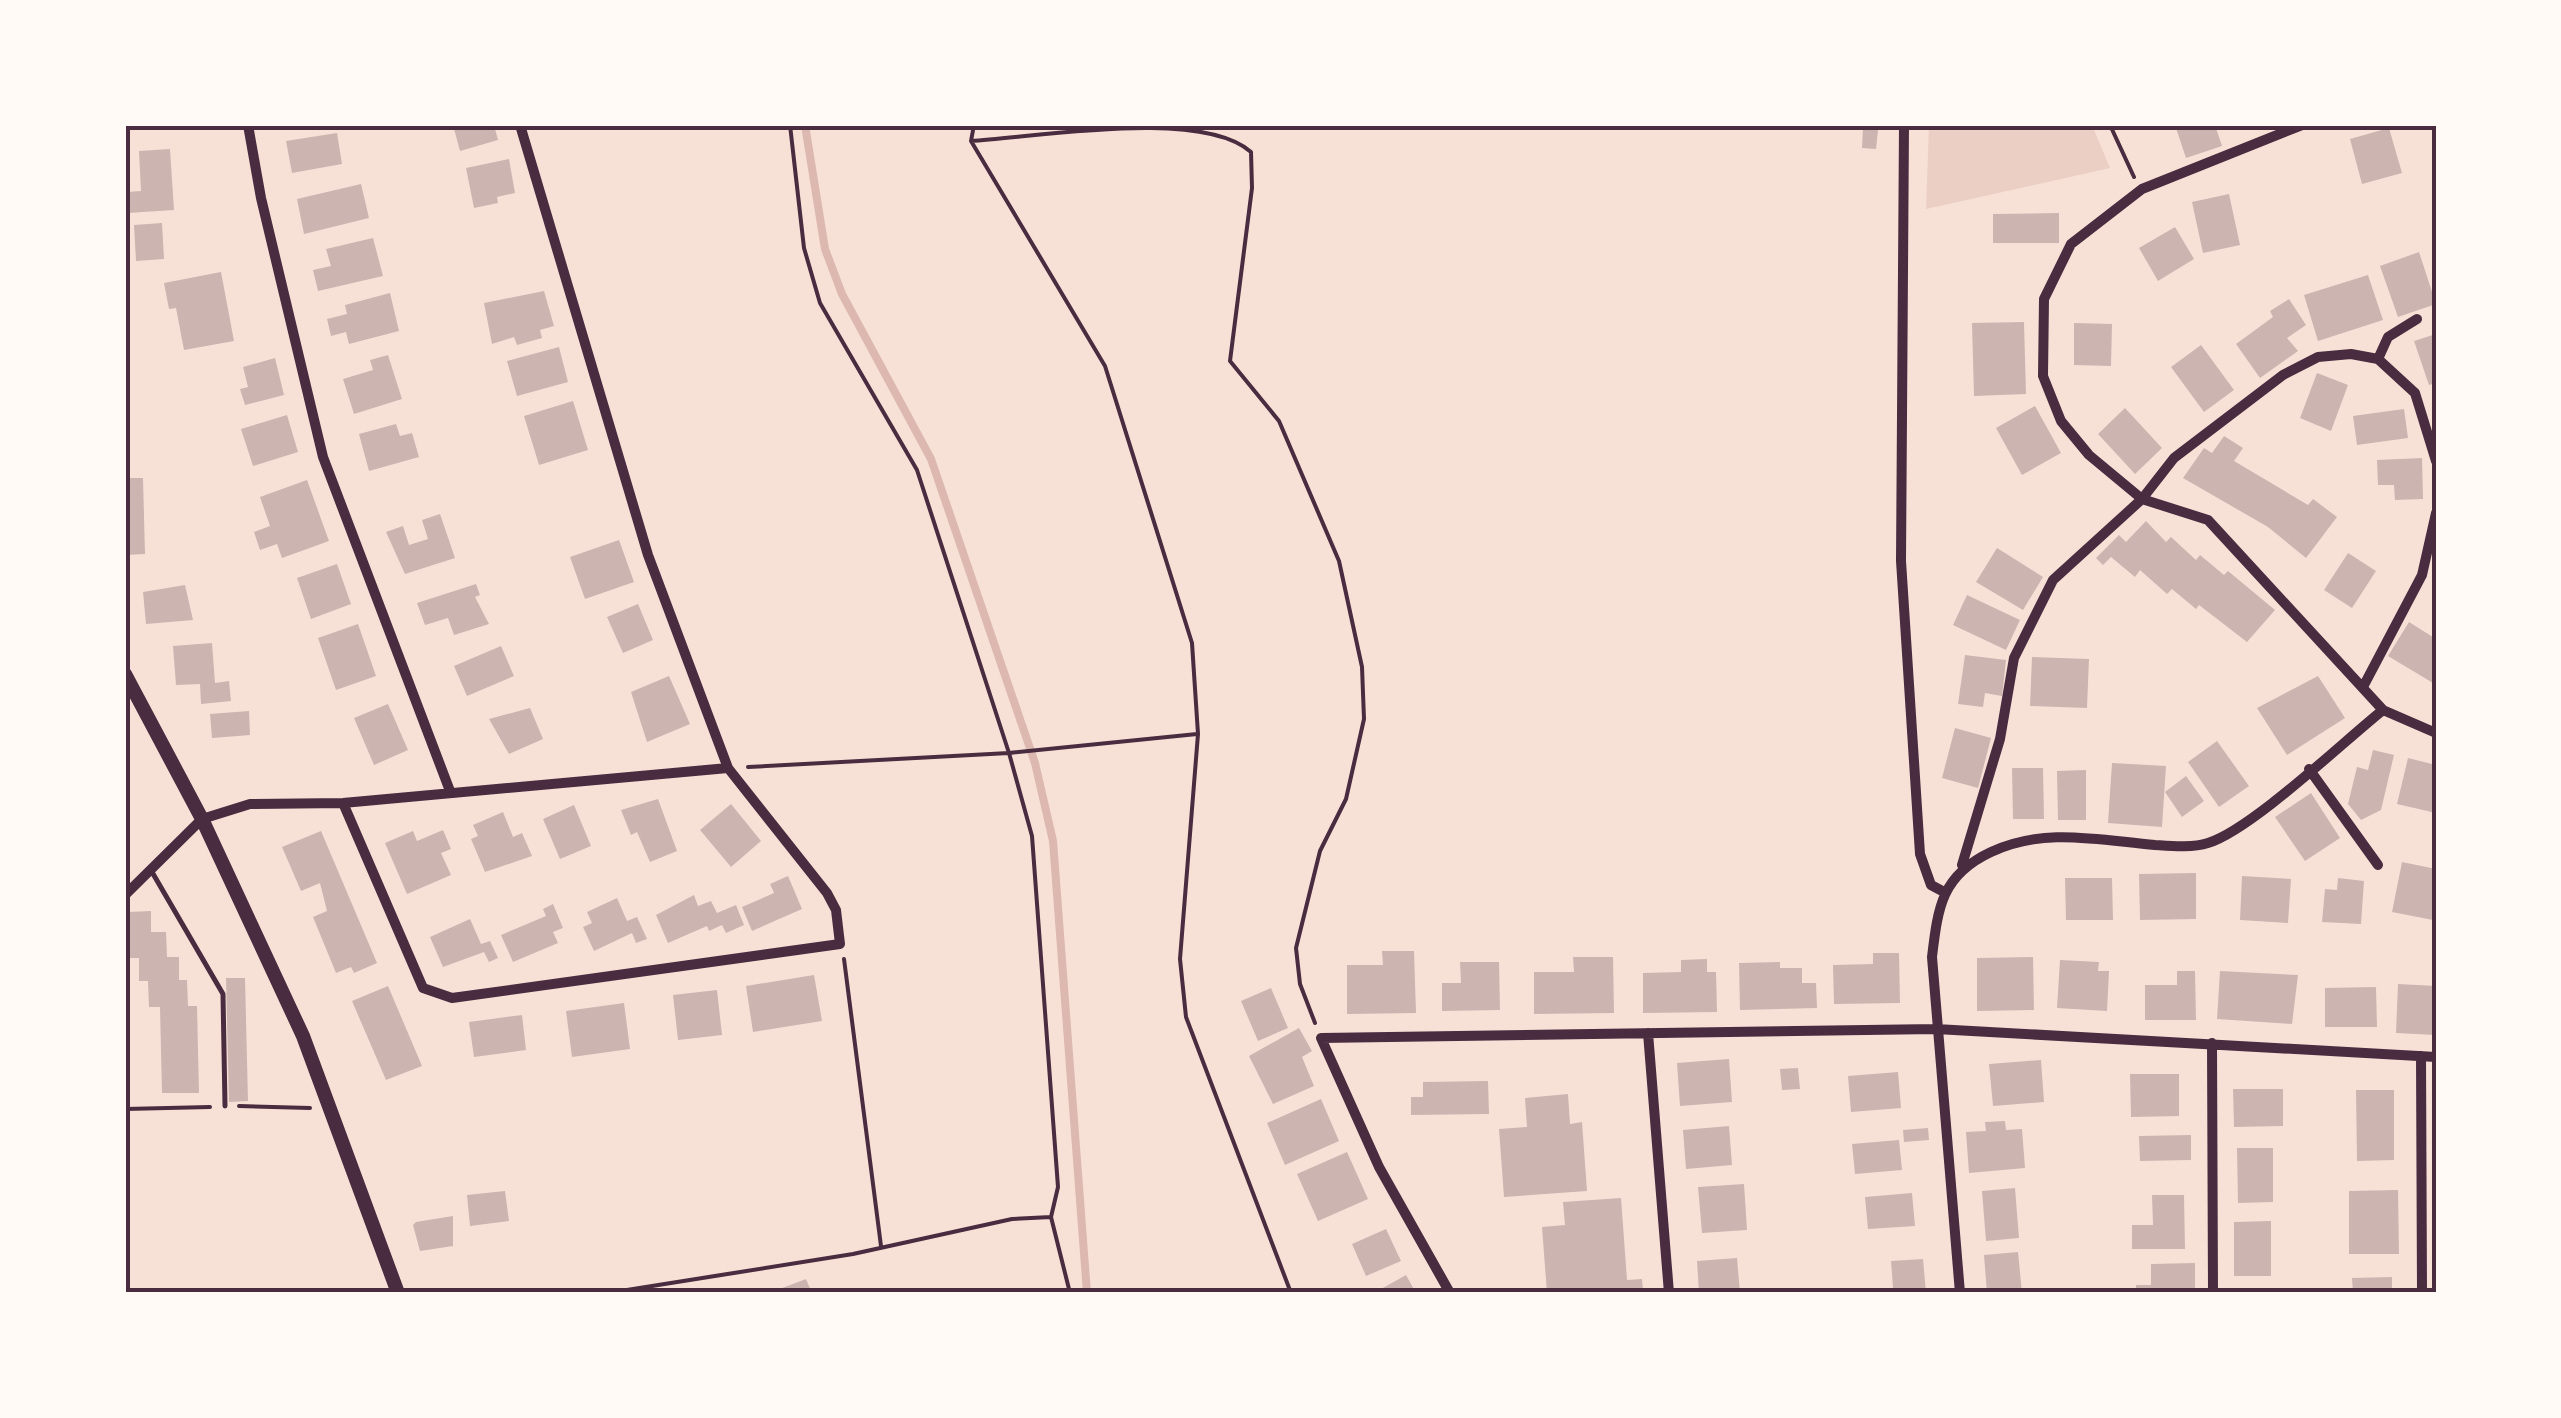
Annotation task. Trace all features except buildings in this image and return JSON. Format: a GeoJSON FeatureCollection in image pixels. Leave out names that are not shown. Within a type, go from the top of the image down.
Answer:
{"type":"FeatureCollection","features":[{"type":"Feature","properties":{"kind":"street"},"geometry":{"type":"LineString","coordinates":[[248,125],[261,198],[323,457],[450,792]]}},
{"type":"Feature","properties":{"kind":"street"},"geometry":{"type":"LineString","coordinates":[[343,803],[423,988],[452,998],[840,944],[836,910],[827,893],[728,768],[648,555],[520,125]]}},
{"type":"Feature","properties":{"kind":"street"},"geometry":{"type":"LineString","coordinates":[[1904,125],[1901,561],[1920,854],[1931,884],[1946,893]]}},
{"type":"Feature","properties":{"kind":"street"},"geometry":{"type":"LineString","coordinates":[[2302,125],[2142,189],[2071,244],[2044,298],[2043,376],[2062,421],[2080,444],[2142,499],[2208,520],[2383,710],[2436,733]]}},
{"type":"Feature","properties":{"kind":"street"},"geometry":{"type":"LineString","coordinates":[[2378,359],[2388,337],[2418,319]]}},
{"type":"Feature","properties":{"kind":"street"},"geometry":{"type":"LineString","coordinates":[[1960,1293],[1936,1028],[1932,957],[1936,919],[1962,865],[2000,739],[2014,658],[2053,580],[2142,499],[2174,458],[2283,375],[2318,357],[2351,354],[2378,359],[2398,372],[2415,394],[2436,461]]}},
{"type":"Feature","properties":{"kind":"street"},"geometry":{"type":"LineString","coordinates":[[2363,687],[2422,575],[2436,514]]}},
{"type":"Feature","properties":{"kind":"street"},"geometry":{"type":"LineString","coordinates":[[127,681],[202,819],[302,1036],[398,1293]]}},
{"type":"Feature","properties":{"kind":"street"},"geometry":{"type":"LineString","coordinates":[[1962,865],[2016,840],[2052,834],[2177,846],[2208,843],[2250,818],[2383,710]]}},
{"type":"Feature","properties":{"kind":"street"},"geometry":{"type":"LineString","coordinates":[[125,895],[202,819],[250,804],[343,803],[728,768]]}},
{"type":"Feature","properties":{"kind":"street"},"geometry":{"type":"LineString","coordinates":[[2310,769],[2378,865]]}},
{"type":"Feature","properties":{"kind":"street"},"geometry":{"type":"LineString","coordinates":[[1450,1293],[1379,1166],[1320,1038],[1936,1028],[2436,1057]]}},
{"type":"Feature","properties":{"kind":"street"},"geometry":{"type":"LineString","coordinates":[[1648,1033],[1670,1293]]}},
{"type":"Feature","properties":{"kind":"street"},"geometry":{"type":"LineString","coordinates":[[2212,1043],[2213,1293]]}},
{"type":"Feature","properties":{"kind":"street"},"geometry":{"type":"LineString","coordinates":[[2422,1056],[2422,1293]]}},
{"type":"Feature","properties":{"kind":"lane"},"geometry":{"type":"LineString","coordinates":[[150,869],[223,994],[225,1106]]}},
{"type":"Feature","properties":{"kind":"path"},"geometry":{"type":"LineString","coordinates":[[790,125],[804,248],[820,302],[916,470],[1009,753],[1032,836],[1058,1188],[1051,1218],[1070,1293]]}},
{"type":"Feature","properties":{"kind":"path"},"geometry":{"type":"LineString","coordinates":[[974,125],[971,142],[1105,366],[1192,643],[1198,734],[1180,960],[1186,1017],[1291,1293]]}},
{"type":"Feature","properties":{"kind":"path"},"geometry":{"type":"LineString","coordinates":[[2110,125],[2142,189]]}},
{"type":"Feature","properties":{"kind":"path"},"geometry":{"type":"LineString","coordinates":[[971,142],[1164,128],[1216,132],[1251,152],[1252,188],[1230,361],[1278,422],[1339,561],[1362,667],[1364,720],[1346,799],[1320,850],[1296,948],[1300,984],[1320,1038]]}},
{"type":"Feature","properties":{"kind":"path"},"geometry":{"type":"LineString","coordinates":[[728,768],[1009,753],[1198,734]]}},
{"type":"Feature","properties":{"kind":"path"},"geometry":{"type":"LineString","coordinates":[[840,944],[881,1246]]}},
{"type":"Feature","properties":{"kind":"path"},"geometry":{"type":"LineString","coordinates":[[608,1293],[853,1254],[1012,1219],[1051,1218]]}},
{"type":"Feature","properties":{"kind":"shaded area"},"geometry":{"type":"Polygon","coordinates":[[[1929,125],[2092,125],[2110,168],[1926,209],[1929,125]]]}},
{"type":"Feature","properties":{"kind":"waterway"},"geometry":{"type":"LineString","coordinates":[[805,125],[825,249],[842,294],[931,459],[1035,763],[1053,841],[1087,1293]]}}]}
